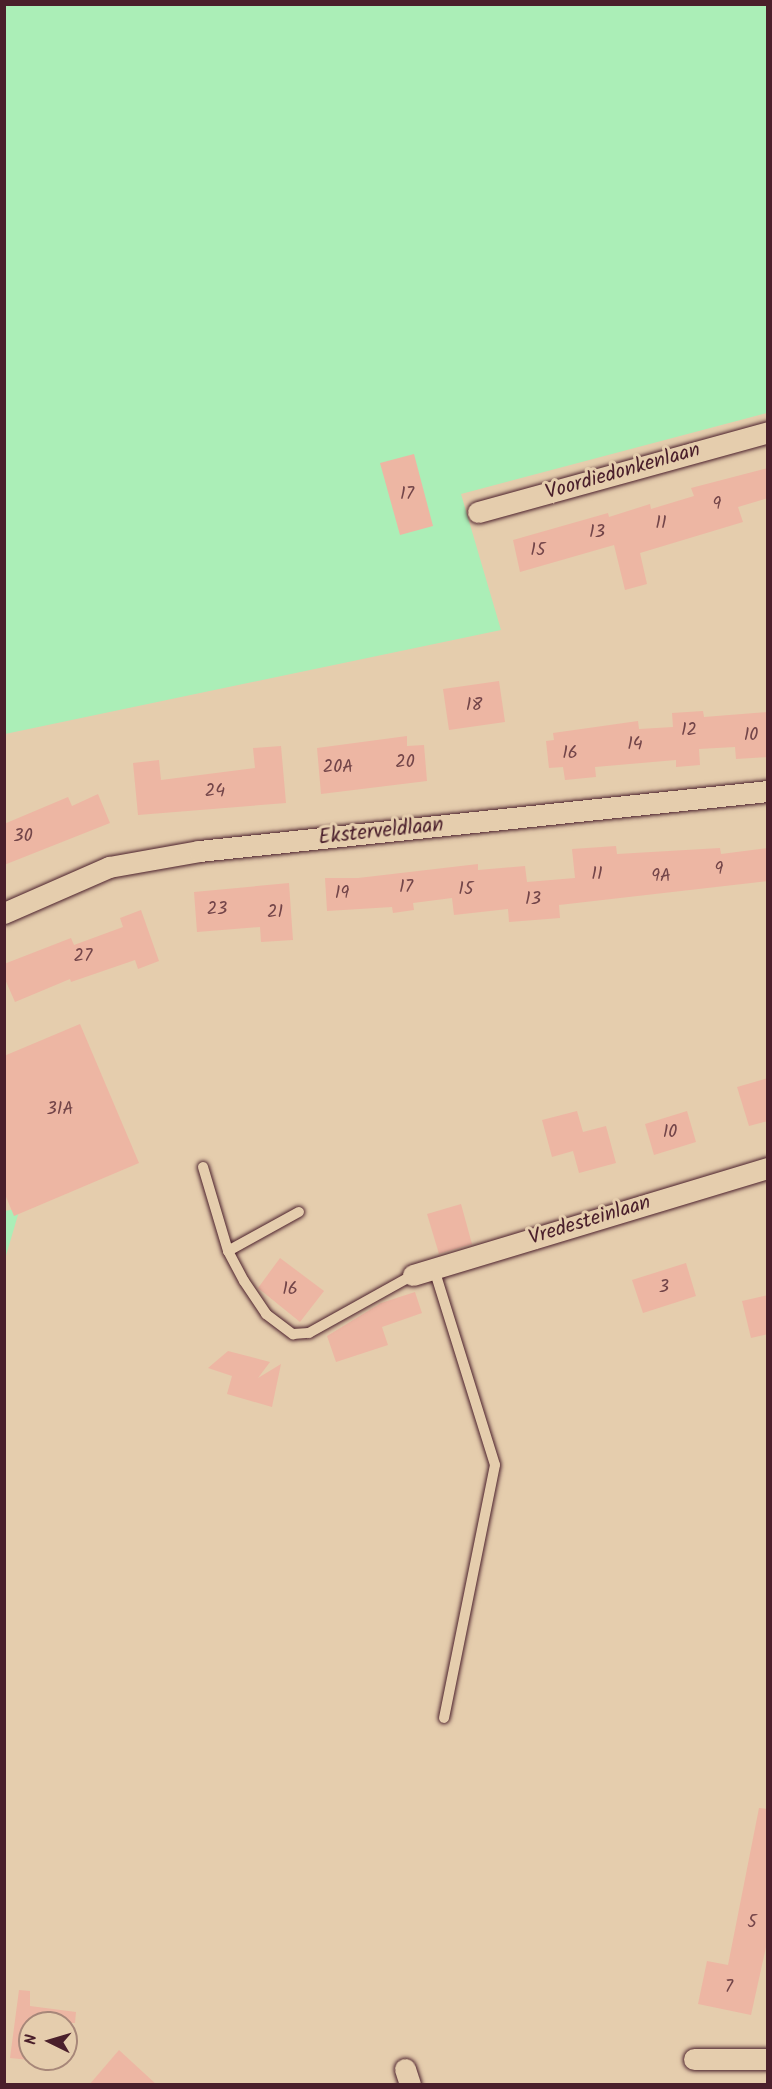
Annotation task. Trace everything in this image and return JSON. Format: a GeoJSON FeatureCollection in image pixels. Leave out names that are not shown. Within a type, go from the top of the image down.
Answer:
{"type":"FeatureCollection","features":[{"type":"Feature","properties":{"kind":"street","name":"Voordiedonkenlaan"},"geometry":{"type":"LineString","coordinates":[[478,512],[768,432]]}},
{"type":"Feature","properties":{"kind":"street","name":"Eksterveldlaan"},"geometry":{"type":"LineString","coordinates":[[4,913],[109,867],[199,851],[768,791]]}},
{"type":"Feature","properties":{"kind":"street","name":"Vredesteinlaan"},"geometry":{"type":"LineString","coordinates":[[413,1275],[768,1168]]}},
{"type":"Feature","properties":{"kind":"street"},"geometry":{"type":"LineString","coordinates":[[694,2059],[768,2059]]}},
{"type":"Feature","properties":{"kind":"lane"},"geometry":{"type":"LineString","coordinates":[[203,1167],[228,1251],[266,1314],[292,1334],[309,1334],[413,1275]]}},
{"type":"Feature","properties":{"kind":"lane"},"geometry":{"type":"LineString","coordinates":[[228,1251],[299,1212]]}},
{"type":"Feature","properties":{"kind":"lane"},"geometry":{"type":"LineString","coordinates":[[434,1269],[495,1465],[444,1718]]}},
{"type":"Feature","properties":{"kind":"green space"},"geometry":{"type":"Polygon","coordinates":[[[5,5],[767,5],[767,413],[461,494],[501,630],[5,734],[5,5]]]}},
{"type":"Feature","properties":{"kind":"green space"},"geometry":{"type":"Polygon","coordinates":[[[20,1208],[5,1259],[5,1211],[20,1208]]]}},
{"type":"Feature","properties":{"kind":"building"},"geometry":{"type":"Polygon","coordinates":[[[414,454],[433,526],[400,535],[380,463],[414,454]]]}},
{"type":"Feature","properties":{"kind":"building"},"geometry":{"type":"Polygon","coordinates":[[[768,468],[768,498],[738,507],[743,522],[640,553],[647,584],[625,590],[614,545],[520,572],[513,540],[608,513],[609,517],[650,504],[651,509],[694,496],[691,488],[768,468]]]}},
{"type":"Feature","properties":{"kind":"building"},"geometry":{"type":"Polygon","coordinates":[[[499,681],[505,722],[449,730],[443,689],[499,681]]]}},
{"type":"Feature","properties":{"kind":"building"},"geometry":{"type":"Polygon","coordinates":[[[703,711],[704,717],[768,712],[768,757],[736,759],[735,747],[699,749],[700,765],[676,767],[676,760],[595,767],[596,777],[565,780],[563,767],[549,768],[546,741],[554,740],[553,733],[638,721],[639,729],[673,727],[672,713],[703,711]]]}},
{"type":"Feature","properties":{"kind":"building"},"geometry":{"type":"Polygon","coordinates":[[[407,736],[407,746],[424,745],[427,781],[321,794],[317,748],[407,736]]]}},
{"type":"Feature","properties":{"kind":"building"},"geometry":{"type":"Polygon","coordinates":[[[281,746],[286,803],[138,815],[133,763],[159,760],[161,780],[255,768],[253,748],[281,746]]]}},
{"type":"Feature","properties":{"kind":"building"},"geometry":{"type":"Polygon","coordinates":[[[98,794],[110,823],[4,865],[4,824],[68,797],[72,806],[98,794]]]}},
{"type":"Feature","properties":{"kind":"building"},"geometry":{"type":"Polygon","coordinates":[[[616,846],[617,854],[720,848],[721,854],[768,848],[768,881],[559,905],[560,918],[509,922],[508,909],[454,915],[452,898],[413,903],[414,910],[393,913],[392,907],[327,911],[325,878],[358,878],[478,864],[478,870],[525,866],[527,882],[575,878],[572,849],[616,846]]]}},
{"type":"Feature","properties":{"kind":"building"},"geometry":{"type":"Polygon","coordinates":[[[289,883],[293,940],[261,942],[260,927],[197,932],[194,892],[289,883]]]}},
{"type":"Feature","properties":{"kind":"building"},"geometry":{"type":"Polygon","coordinates":[[[141,910],[159,961],[138,969],[135,960],[71,982],[70,979],[15,1002],[4,977],[4,964],[71,938],[74,945],[123,927],[120,918],[141,910]]]}},
{"type":"Feature","properties":{"kind":"building"},"geometry":{"type":"Polygon","coordinates":[[[80,1024],[139,1163],[14,1216],[4,1192],[4,1056],[80,1024]]]}},
{"type":"Feature","properties":{"kind":"building"},"geometry":{"type":"Polygon","coordinates":[[[768,1078],[768,1121],[749,1126],[737,1087],[768,1078]]]}},
{"type":"Feature","properties":{"kind":"building"},"geometry":{"type":"Polygon","coordinates":[[[577,1111],[583,1132],[606,1126],[616,1163],[579,1173],[573,1151],[552,1157],[542,1120],[577,1111]]]}},
{"type":"Feature","properties":{"kind":"building"},"geometry":{"type":"Polygon","coordinates":[[[687,1111],[696,1142],[654,1155],[645,1124],[687,1111]]]}},
{"type":"Feature","properties":{"kind":"building"},"geometry":{"type":"Polygon","coordinates":[[[461,1204],[472,1244],[439,1254],[427,1214],[461,1204]]]}},
{"type":"Feature","properties":{"kind":"building"},"geometry":{"type":"Polygon","coordinates":[[[280,1258],[324,1291],[300,1322],[258,1288],[280,1258]]]}},
{"type":"Feature","properties":{"kind":"building"},"geometry":{"type":"Polygon","coordinates":[[[686,1263],[696,1296],[643,1313],[632,1280],[686,1263]]]}},
{"type":"Feature","properties":{"kind":"building"},"geometry":{"type":"Polygon","coordinates":[[[415,1292],[422,1313],[382,1327],[388,1345],[336,1362],[327,1336],[381,1303],[415,1292]]]}},
{"type":"Feature","properties":{"kind":"building"},"geometry":{"type":"Polygon","coordinates":[[[768,1295],[768,1334],[751,1338],[742,1301],[768,1295]]]}},
{"type":"Feature","properties":{"kind":"building"},"geometry":{"type":"Polygon","coordinates":[[[228,1351],[270,1362],[258,1378],[281,1364],[272,1407],[227,1394],[232,1376],[208,1368],[228,1351]]]}},
{"type":"Feature","properties":{"kind":"building"},"geometry":{"type":"Polygon","coordinates":[[[759,1808],[768,1809],[768,1938],[751,2015],[698,2004],[707,1961],[728,1965],[759,1808]]]}},
{"type":"Feature","properties":{"kind":"building"},"geometry":{"type":"Polygon","coordinates":[[[19,1990],[30,1991],[30,2006],[68,2011],[18,2011],[18,2059],[10,2058],[19,1990]]]}},
{"type":"Feature","properties":{"kind":"building"},"geometry":{"type":"Polygon","coordinates":[[[119,2050],[157,2085],[89,2085],[119,2050]]]}}]}
